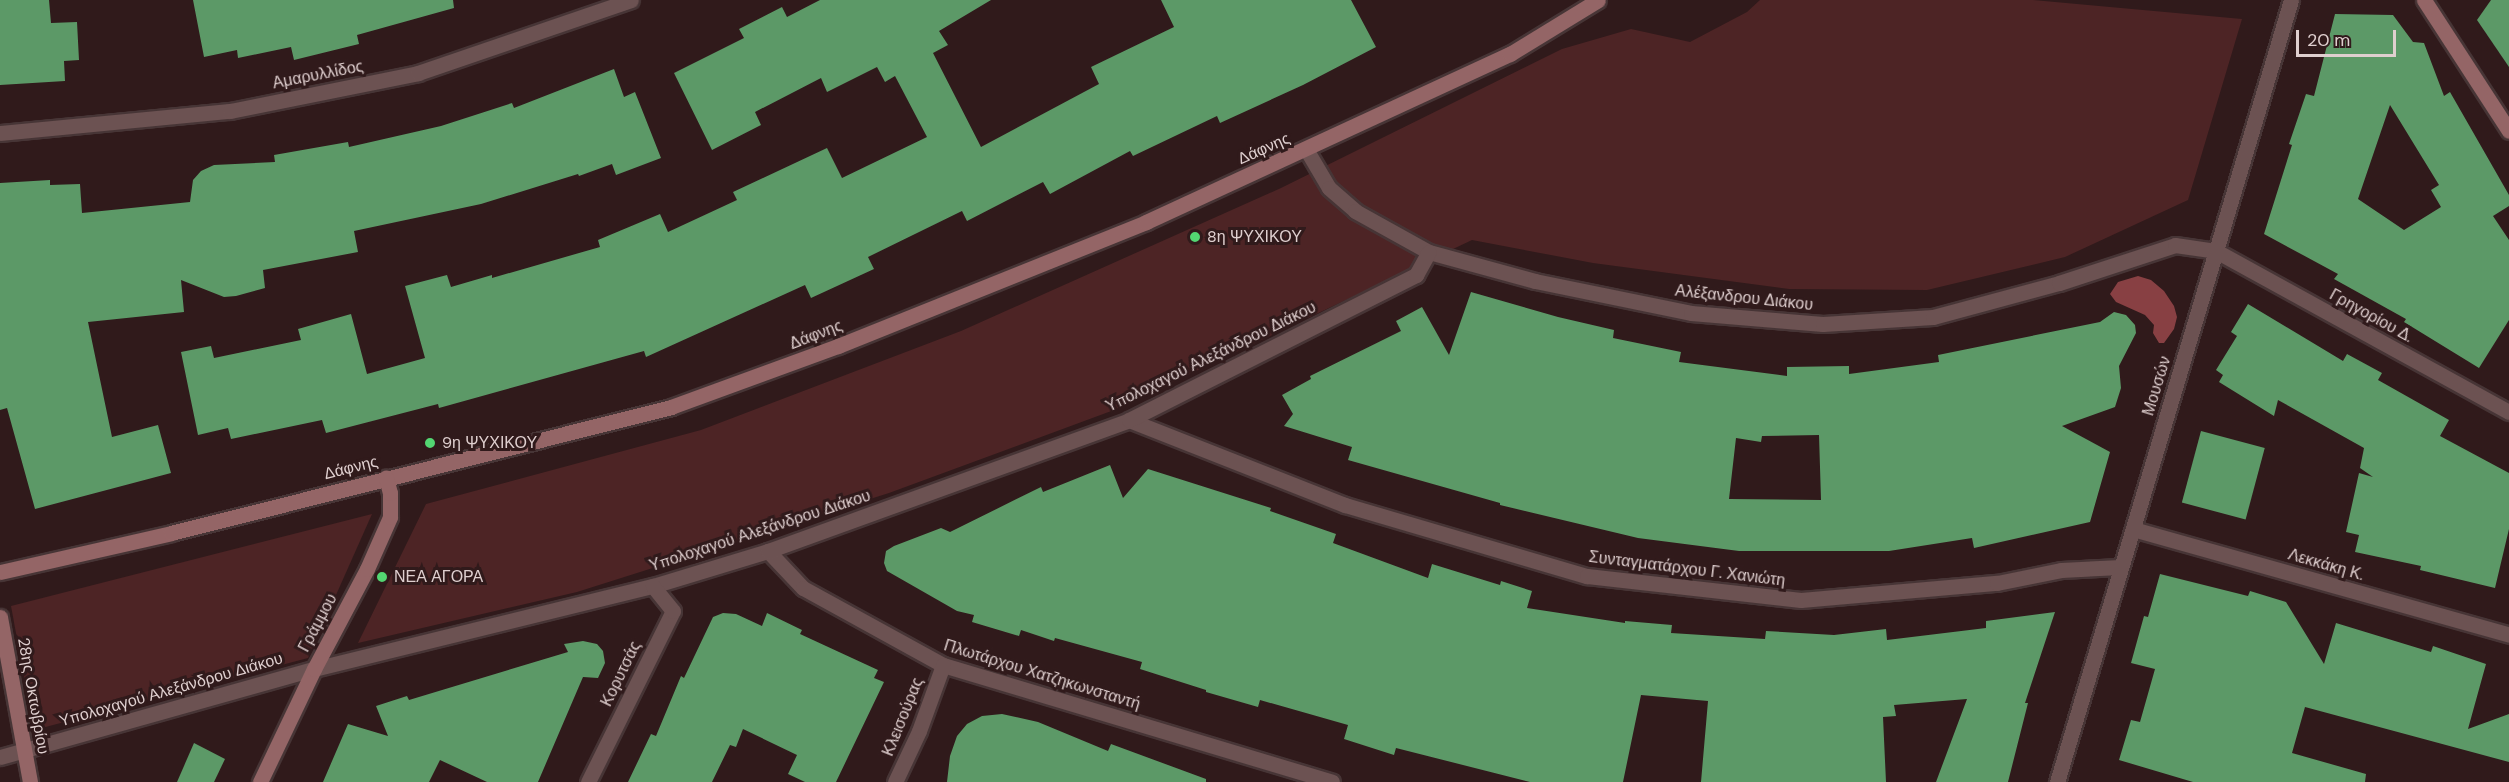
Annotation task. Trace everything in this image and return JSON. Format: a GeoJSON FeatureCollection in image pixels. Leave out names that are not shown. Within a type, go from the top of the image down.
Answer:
{"type":"FeatureCollection","features":[{"type":"Feature","properties":{"kind":"main road","name":"Δάφνης"},"geometry":{"type":"LineString","coordinates":[[0,572],[682,403],[838,346],[1146,222],[1510,54],[1598,0]]}},
{"type":"Feature","properties":{"kind":"main road"},"geometry":{"type":"LineString","coordinates":[[2424,0],[2509,131]]}},
{"type":"Feature","properties":{"kind":"main road","name":"Γράμμου"},"geometry":{"type":"LineString","coordinates":[[260,782],[314,669],[367,569],[390,517],[390,493],[386,478]]}},
{"type":"Feature","properties":{"kind":"main road","name":"28ης Οκτωβρίου"},"geometry":{"type":"LineString","coordinates":[[0,617],[30,782]]}},
{"type":"Feature","properties":{"kind":"street","name":"Αμαρυλλίδος"},"geometry":{"type":"LineString","coordinates":[[0,133],[231,111],[418,73],[631,0]]}},
{"type":"Feature","properties":{"kind":"street","name":"Μουσών"},"geometry":{"type":"LineString","coordinates":[[2057,782],[2291,0]]}},
{"type":"Feature","properties":{"kind":"street","name":"Αλέξανδρου Διάκου"},"geometry":{"type":"LineString","coordinates":[[1306,149],[1329,188],[1355,211],[1430,252],[1534,281],[1691,313],[1823,324],[1934,317],[2059,283],[2175,245],[2216,251]]}},
{"type":"Feature","properties":{"kind":"street","name":"Γρηγορίου Δ."},"geometry":{"type":"LineString","coordinates":[[2216,251],[2509,412]]}},
{"type":"Feature","properties":{"kind":"street","name":"Υπολοχαγού Αλεξάνδρου Διάκου"},"geometry":{"type":"LineString","coordinates":[[0,757],[314,669],[653,585],[768,550],[1129,420],[1416,276],[1430,252]]}},
{"type":"Feature","properties":{"kind":"street","name":"Συνταγματάρχου Γ. Χανιώτη"},"geometry":{"type":"LineString","coordinates":[[1129,420],[1346,505],[1587,576],[1801,600],[1997,583],[2061,570],[2121,567]]}},
{"type":"Feature","properties":{"kind":"street","name":"Λεκκάκη Κ."},"geometry":{"type":"LineString","coordinates":[[2133,529],[2509,635]]}},
{"type":"Feature","properties":{"kind":"street","name":"Πλωτάρχου Χατζηκωνσταντή"},"geometry":{"type":"LineString","coordinates":[[768,550],[803,588],[943,665],[1332,782]]}},
{"type":"Feature","properties":{"kind":"street","name":"Κορυτσάς"},"geometry":{"type":"LineString","coordinates":[[588,782],[673,611],[653,585]]}},
{"type":"Feature","properties":{"kind":"street","name":"Κλεισούρας"},"geometry":{"type":"LineString","coordinates":[[895,782],[919,731],[943,665]]}},
{"type":"Feature","properties":{"kind":"shaded area"},"geometry":{"type":"Polygon","coordinates":[[[1760,0],[2033,0],[2242,19],[2188,200],[2065,257],[1927,290],[1789,289],[1593,263],[1472,240],[1114,410],[889,493],[577,592],[358,643],[426,504],[701,430],[961,331],[1281,188],[1562,49],[1631,29],[1690,42],[1747,12],[1760,0]]]}},
{"type":"Feature","properties":{"kind":"shaded area"},"geometry":{"type":"Polygon","coordinates":[[[2138,276],[2151,280],[2164,291],[2174,306],[2177,317],[2174,329],[2164,343],[2159,343],[2153,333],[2154,325],[2145,315],[2116,302],[2110,294],[2118,282],[2138,276]]]}},
{"type":"Feature","properties":{"kind":"shaded area"},"geometry":{"type":"Polygon","coordinates":[[[372,514],[308,658],[34,730],[11,606],[372,514]]]}},
{"type":"Feature","properties":{"kind":"building"},"geometry":{"type":"Polygon","coordinates":[[[0,0],[49,0],[51,23],[77,22],[79,60],[64,61],[65,81],[0,85],[0,0]]]}},
{"type":"Feature","properties":{"kind":"building"},"geometry":{"type":"Polygon","coordinates":[[[193,0],[453,0],[454,8],[357,35],[359,44],[294,60],[291,47],[238,58],[237,50],[204,57],[193,0]]]}},
{"type":"Feature","properties":{"kind":"building"},"geometry":{"type":"Polygon","coordinates":[[[820,0],[991,0],[939,31],[948,45],[933,53],[981,147],[1099,84],[1091,67],[1174,27],[1161,0],[1351,0],[1376,47],[1303,85],[1220,123],[1217,116],[1133,156],[1130,151],[1050,194],[1043,182],[967,221],[962,211],[868,257],[874,269],[811,298],[805,285],[646,357],[644,351],[439,408],[438,404],[326,433],[322,420],[231,439],[228,428],[198,435],[181,352],[211,346],[214,358],[301,340],[298,329],[351,314],[367,374],[425,358],[405,286],[447,275],[451,287],[492,275],[492,278],[600,247],[598,240],[660,214],[668,232],[737,200],[733,192],[827,148],[842,178],[927,137],[895,76],[885,82],[877,67],[827,92],[821,78],[755,112],[761,125],[712,150],[674,73],[744,38],[739,29],[782,7],[787,17],[820,0]]]}},
{"type":"Feature","properties":{"kind":"building"},"geometry":{"type":"Polygon","coordinates":[[[2491,0],[2509,0],[2509,67],[2477,20],[2491,0]]]}},
{"type":"Feature","properties":{"kind":"building"},"geometry":{"type":"Polygon","coordinates":[[[2335,14],[2393,15],[2413,42],[2424,43],[2444,96],[2450,92],[2509,195],[2509,206],[2493,216],[2509,240],[2509,320],[2479,368],[2404,322],[2406,319],[2334,279],[2338,274],[2264,234],[2292,145],[2289,144],[2306,94],[2314,96],[2335,14]],[[2390,105],[2358,199],[2404,230],[2441,207],[2431,190],[2439,185],[2390,105]]]}},
{"type":"Feature","properties":{"kind":"building"},"geometry":{"type":"Polygon","coordinates":[[[614,69],[624,97],[635,92],[661,158],[616,175],[612,164],[579,176],[578,174],[481,204],[354,231],[358,252],[263,270],[265,288],[236,296],[224,297],[181,280],[184,312],[88,322],[112,437],[158,425],[171,473],[35,509],[7,408],[0,410],[0,183],[50,180],[50,185],[80,184],[82,213],[190,202],[193,180],[201,171],[214,165],[275,162],[274,155],[348,142],[349,147],[441,126],[512,103],[514,108],[614,69]]]}},
{"type":"Feature","properties":{"kind":"building"},"geometry":{"type":"Polygon","coordinates":[[[1471,292],[1558,317],[1614,330],[1613,338],[1681,352],[1679,362],[1787,376],[1787,367],[1849,366],[1849,374],[1939,362],[1938,355],[2100,322],[2114,312],[2126,315],[2135,325],[2136,333],[2119,366],[2121,388],[2115,407],[2062,426],[2110,452],[2090,522],[1974,548],[1972,538],[1889,551],[1739,551],[1638,538],[1500,505],[1500,503],[1348,460],[1352,447],[1284,426],[1293,414],[1282,395],[1311,379],[1310,376],[1401,331],[1396,321],[1422,307],[1449,355],[1471,292]],[[1819,435],[1762,436],[1761,442],[1736,438],[1729,499],[1821,500],[1819,435]]]}},
{"type":"Feature","properties":{"kind":"building"},"geometry":{"type":"Polygon","coordinates":[[[2248,304],[2343,361],[2347,354],[2382,373],[2378,380],[2449,420],[2440,436],[2509,473],[2509,529],[2495,588],[2420,570],[2421,566],[2355,552],[2359,535],[2346,532],[2359,473],[2373,477],[2360,468],[2364,448],[2278,400],[2274,416],[2219,382],[2223,375],[2216,370],[2237,336],[2231,332],[2248,304]]]}},
{"type":"Feature","properties":{"kind":"building"},"geometry":{"type":"Polygon","coordinates":[[[2201,431],[2265,448],[2246,520],[2182,502],[2201,431]]]}},
{"type":"Feature","properties":{"kind":"building"},"geometry":{"type":"Polygon","coordinates":[[[1110,465],[1123,498],[1148,469],[1271,508],[1270,511],[1336,534],[1333,543],[1428,578],[1432,564],[1500,585],[1501,581],[1532,591],[1527,608],[1625,623],[1625,621],[1672,625],[1671,633],[1765,639],[1766,631],[1834,635],[1886,629],[1887,640],[1986,628],[1986,621],[2055,612],[2025,703],[2028,703],[2008,782],[1936,782],[1967,699],[1894,705],[1896,716],[1883,717],[1886,782],[1701,782],[1708,701],[1641,695],[1623,782],[1530,782],[1396,748],[1394,755],[1344,739],[1348,725],[1260,700],[1258,707],[1206,692],[1206,690],[1140,669],[1142,662],[1055,638],[1054,641],[1021,630],[1019,636],[972,622],[974,615],[957,611],[887,571],[884,563],[886,551],[894,546],[941,528],[950,532],[1041,487],[1043,492],[1110,465]]]}},
{"type":"Feature","properties":{"kind":"building"},"geometry":{"type":"Polygon","coordinates":[[[2160,574],[2248,596],[2250,591],[2286,602],[2324,664],[2336,623],[2431,652],[2433,646],[2486,664],[2468,729],[2509,714],[2509,762],[2305,707],[2292,753],[2366,774],[2365,782],[2193,782],[2119,760],[2131,720],[2140,722],[2155,669],[2131,663],[2144,616],[2148,617],[2160,574]]]}},
{"type":"Feature","properties":{"kind":"building"},"geometry":{"type":"Polygon","coordinates":[[[723,613],[736,614],[762,626],[767,613],[802,630],[800,634],[878,670],[874,678],[884,682],[836,782],[805,782],[788,774],[797,755],[743,729],[736,747],[730,745],[712,782],[628,782],[651,734],[656,736],[681,676],[684,678],[713,617],[723,613]]]}},
{"type":"Feature","properties":{"kind":"building"},"geometry":{"type":"Polygon","coordinates":[[[583,641],[597,644],[603,651],[605,663],[598,678],[583,677],[538,782],[487,782],[440,760],[429,782],[323,782],[348,724],[388,736],[376,706],[407,696],[409,700],[568,652],[564,644],[583,641]]]}},
{"type":"Feature","properties":{"kind":"building"},"geometry":{"type":"Polygon","coordinates":[[[1002,714],[1038,722],[1108,751],[1111,744],[1206,779],[1206,782],[947,782],[950,756],[957,736],[967,724],[982,716],[1002,714]]]}},
{"type":"Feature","properties":{"kind":"building"},"geometry":{"type":"Polygon","coordinates":[[[194,743],[225,759],[214,782],[177,782],[194,743]]]}},
{"type":"Feature","properties":{"kind":"place","name":"8η ΨΥΧΙΚΟΥ"},"geometry":{"type":"Point","coordinates":[1195,237]}},
{"type":"Feature","properties":{"kind":"place","name":"9η ΨΥΧΙΚΟΥ"},"geometry":{"type":"Point","coordinates":[430,443]}},
{"type":"Feature","properties":{"kind":"place","name":"ΝΕΑ ΑΓΟΡΑ"},"geometry":{"type":"Point","coordinates":[382,577]}}]}
